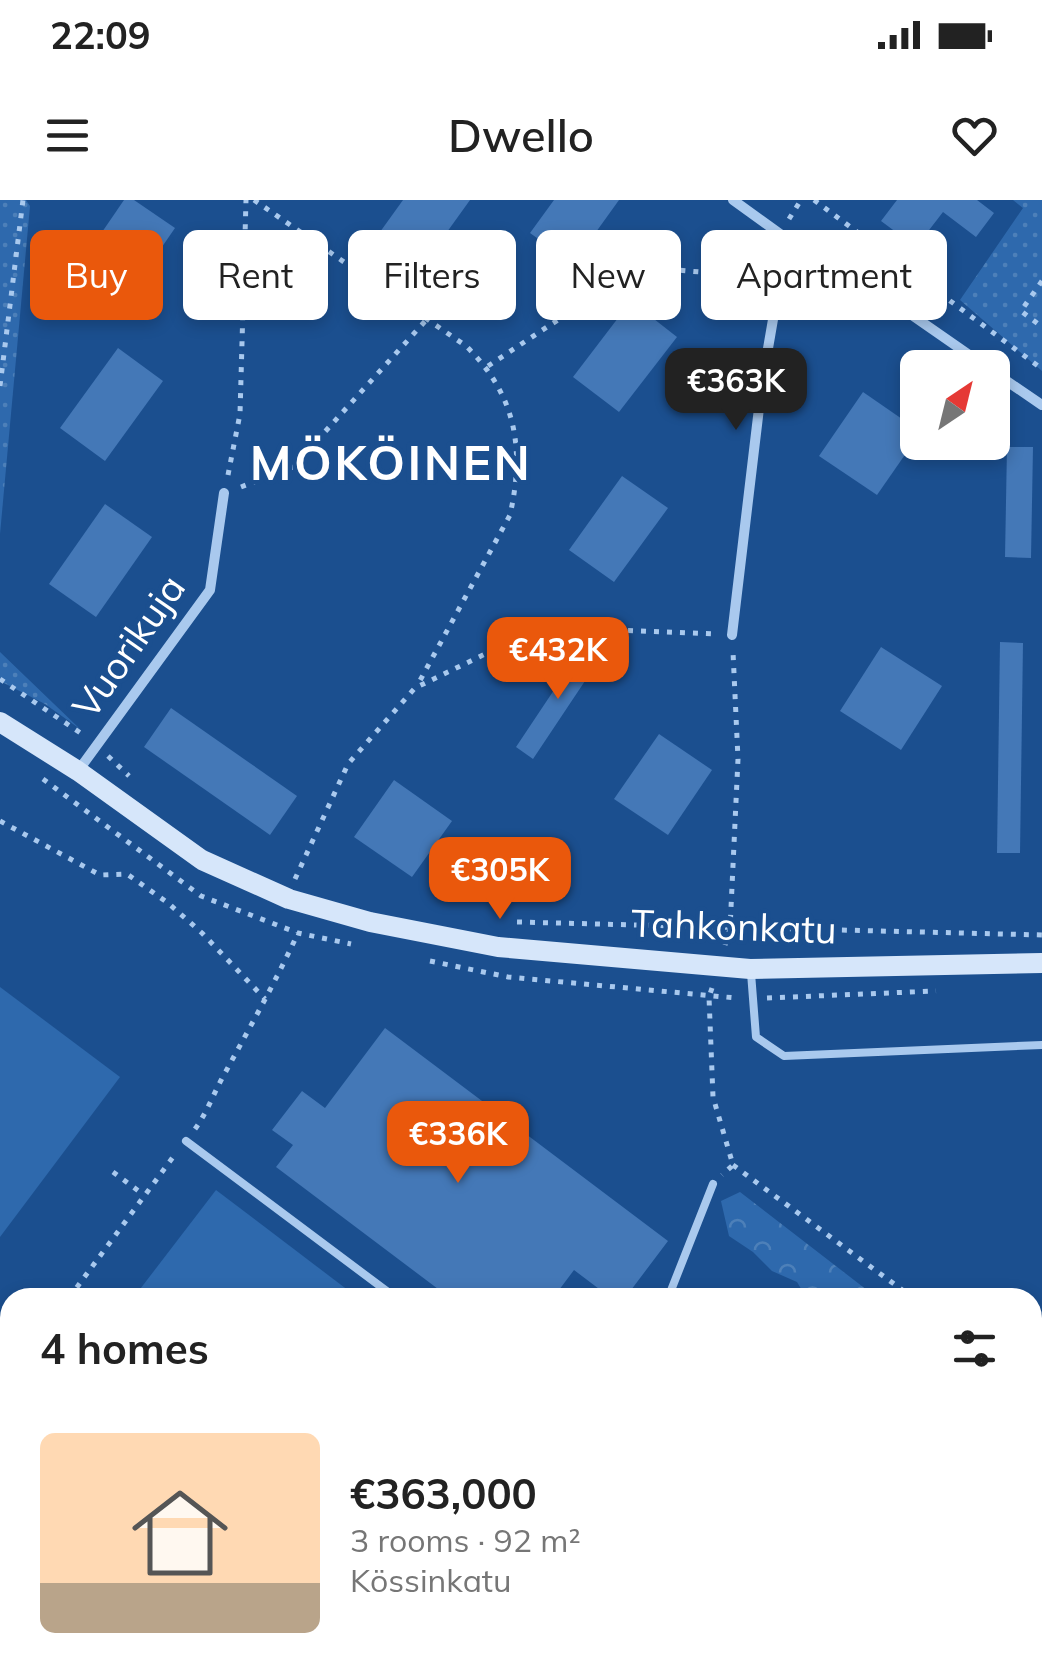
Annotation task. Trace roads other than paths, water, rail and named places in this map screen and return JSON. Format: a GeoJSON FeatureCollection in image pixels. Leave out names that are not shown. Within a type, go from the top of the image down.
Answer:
{"type":"FeatureCollection","features":[{"type":"Feature","properties":{"kind":"street"},"geometry":{"type":"LineString","coordinates":[[733,200],[774,230]]}},
{"type":"Feature","properties":{"kind":"street"},"geometry":{"type":"LineString","coordinates":[[732,635],[773,320]]}},
{"type":"Feature","properties":{"kind":"street"},"geometry":{"type":"LineString","coordinates":[[919,320],[962,350]]}},
{"type":"Feature","properties":{"kind":"street"},"geometry":{"type":"LineString","coordinates":[[1010,383],[1042,405]]}},
{"type":"Feature","properties":{"kind":"street","name":"Vuorikuja"},"geometry":{"type":"LineString","coordinates":[[78,770],[210,590],[224,493]]}},
{"type":"Feature","properties":{"kind":"street","name":"Tahkonkatu"},"geometry":{"type":"LineString","coordinates":[[0,722],[78,770],[202,860],[290,899],[370,922],[498,947],[750,969],[1042,963]]}},
{"type":"Feature","properties":{"kind":"lane"},"geometry":{"type":"LineString","coordinates":[[750,969],[756,1037],[784,1056],[1042,1044]]}},
{"type":"Feature","properties":{"kind":"lane"},"geometry":{"type":"LineString","coordinates":[[186,1141],[383,1288]]}},
{"type":"Feature","properties":{"kind":"lane"},"geometry":{"type":"LineString","coordinates":[[672,1288],[713,1184]]}},
{"type":"Feature","properties":{"kind":"district","name":"MÖKÖINEN"},"geometry":{"type":"Point","coordinates":[391,463]}}]}
